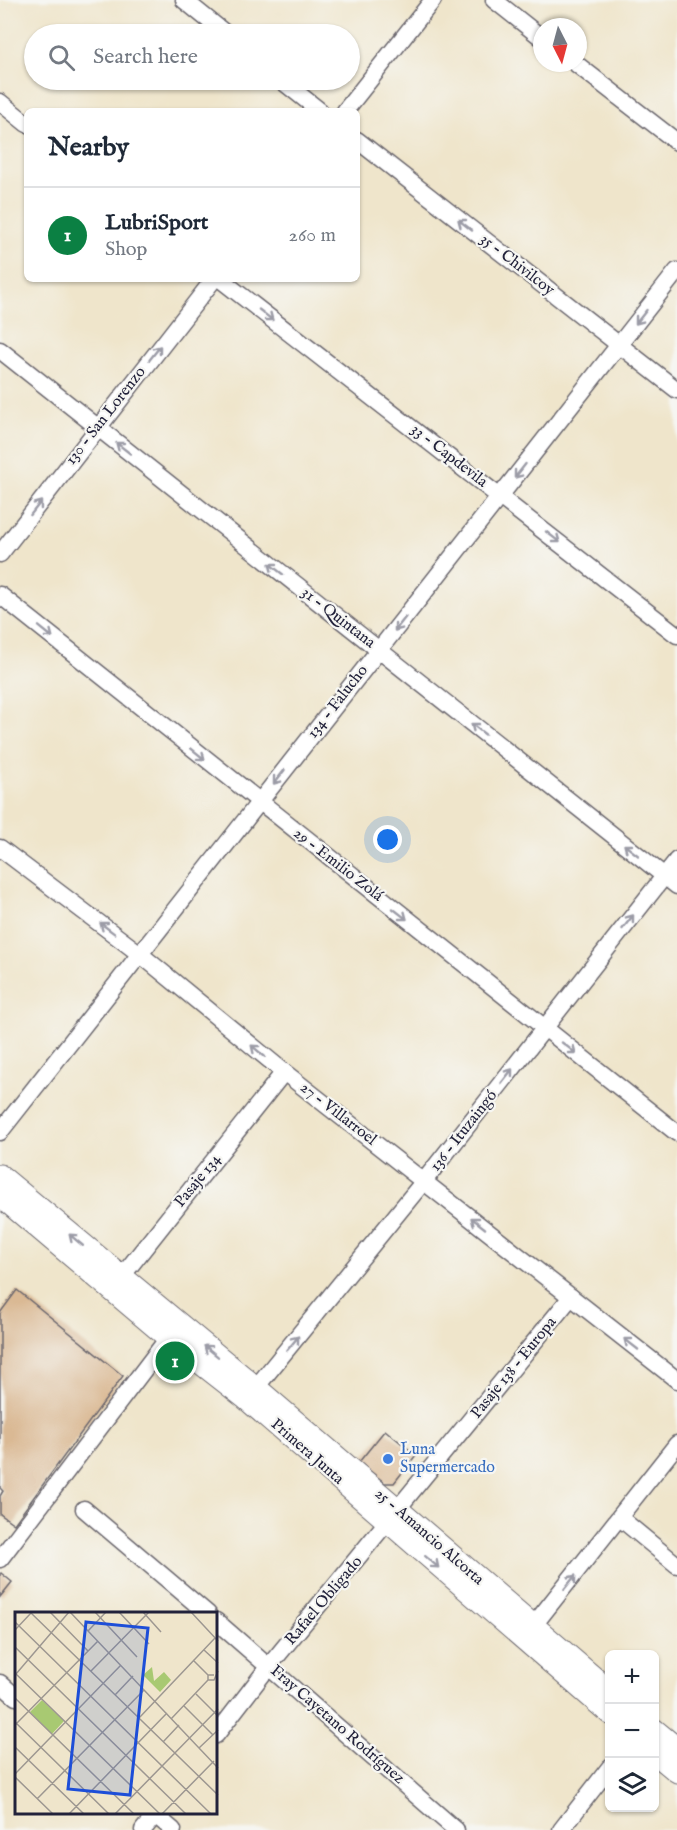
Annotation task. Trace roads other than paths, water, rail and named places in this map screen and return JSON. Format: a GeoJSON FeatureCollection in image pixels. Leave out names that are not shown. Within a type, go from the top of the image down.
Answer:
{"type":"FeatureCollection","features":[{"type":"Feature","properties":{"kind":"main road","name":"25 - Amancio Alcorta"},"geometry":{"type":"LineString","coordinates":[[0,1176],[116,1284],[251,1394],[528,1634],[605,1688]]}},
{"type":"Feature","properties":{"kind":"main road"},"geometry":{"type":"LineString","coordinates":[[2,1201],[116,1284],[168,1338],[251,1394]]}},
{"type":"Feature","properties":{"kind":"main road"},"geometry":{"type":"LineString","coordinates":[[528,1634],[605,1710]]}},
{"type":"Feature","properties":{"kind":"main road"},"geometry":{"type":"LineString","coordinates":[[659,1733],[677,1748]]}},
{"type":"Feature","properties":{"kind":"main road"},"geometry":{"type":"LineString","coordinates":[[659,1757],[677,1772]]}},
{"type":"Feature","properties":{"kind":"street"},"geometry":{"type":"LineString","coordinates":[[184,0],[214,24]]}},
{"type":"Feature","properties":{"kind":"street"},"geometry":{"type":"LineString","coordinates":[[347,108],[433,0]]}},
{"type":"Feature","properties":{"kind":"street"},"geometry":{"type":"LineString","coordinates":[[494,0],[533,31]]}},
{"type":"Feature","properties":{"kind":"street"},"geometry":{"type":"LineString","coordinates":[[587,72],[677,142]]}},
{"type":"Feature","properties":{"kind":"street"},"geometry":{"type":"LineString","coordinates":[[294,90],[316,108]]}},
{"type":"Feature","properties":{"kind":"street"},"geometry":{"type":"LineString","coordinates":[[0,102],[24,122]]}},
{"type":"Feature","properties":{"kind":"street","name":"35 - Chivilcoy"},"geometry":{"type":"LineString","coordinates":[[360,142],[677,390]]}},
{"type":"Feature","properties":{"kind":"street","name":"134 - Falucho"},"geometry":{"type":"LineString","coordinates":[[0,1132],[677,272]]}},
{"type":"Feature","properties":{"kind":"street","name":"130 - San Lorenzo"},"geometry":{"type":"LineString","coordinates":[[0,554],[212,282]]}},
{"type":"Feature","properties":{"kind":"street","name":"33 - Capdevila"},"geometry":{"type":"LineString","coordinates":[[224,282],[501,495],[677,635]]}},
{"type":"Feature","properties":{"kind":"street","name":"31 - Quintana"},"geometry":{"type":"LineString","coordinates":[[0,350],[670,881]]}},
{"type":"Feature","properties":{"kind":"street","name":"29 - Emilio Zolá"},"geometry":{"type":"LineString","coordinates":[[0,595],[677,1134]]}},
{"type":"Feature","properties":{"kind":"street","name":"27 - Villarroel"},"geometry":{"type":"LineString","coordinates":[[0,848],[140,954],[285,1072],[677,1380]]}},
{"type":"Feature","properties":{"kind":"street","name":"136 - Ituzaingó"},"geometry":{"type":"LineString","coordinates":[[251,1394],[545,1029],[670,881],[677,860]]}},
{"type":"Feature","properties":{"kind":"street","name":"Pasaje 134"},"geometry":{"type":"LineString","coordinates":[[116,1284],[285,1072]]}},
{"type":"Feature","properties":{"kind":"street","name":"Pasaje 138 - Europa"},"geometry":{"type":"LineString","coordinates":[[393,1517],[572,1297]]}},
{"type":"Feature","properties":{"kind":"street"},"geometry":{"type":"LineString","coordinates":[[0,1559],[168,1338]]}},
{"type":"Feature","properties":{"kind":"street"},"geometry":{"type":"LineString","coordinates":[[528,1634],[677,1444]]}},
{"type":"Feature","properties":{"kind":"street"},"geometry":{"type":"LineString","coordinates":[[84,1509],[206,1612]]}},
{"type":"Feature","properties":{"kind":"street","name":"Rafael Obligado"},"geometry":{"type":"LineString","coordinates":[[218,1732],[269,1666],[393,1517]]}},
{"type":"Feature","properties":{"kind":"street"},"geometry":{"type":"LineString","coordinates":[[620,1518],[677,1565]]}},
{"type":"Feature","properties":{"kind":"street","name":"Fray Cayetano Rodríguez"},"geometry":{"type":"LineString","coordinates":[[218,1623],[456,1830]]}},
{"type":"Feature","properties":{"kind":"street"},"geometry":{"type":"LineString","coordinates":[[0,1683],[15,1696]]}},
{"type":"Feature","properties":{"kind":"street"},"geometry":{"type":"LineString","coordinates":[[561,1830],[605,1772]]}},
{"type":"Feature","properties":{"kind":"street"},"geometry":{"type":"LineString","coordinates":[[143,1830],[154,1815]]}},
{"type":"Feature","properties":{"kind":"street"},"geometry":{"type":"LineString","coordinates":[[156,1815],[173,1830]]}},
{"type":"Feature","properties":{"kind":"place","name":"LubriSport"},"geometry":{"type":"Point","coordinates":[175,1361]}},
{"type":"Feature","properties":{"kind":"place","name":"Luna Supermercado"},"geometry":{"type":"Point","coordinates":[388,1459]}}]}
